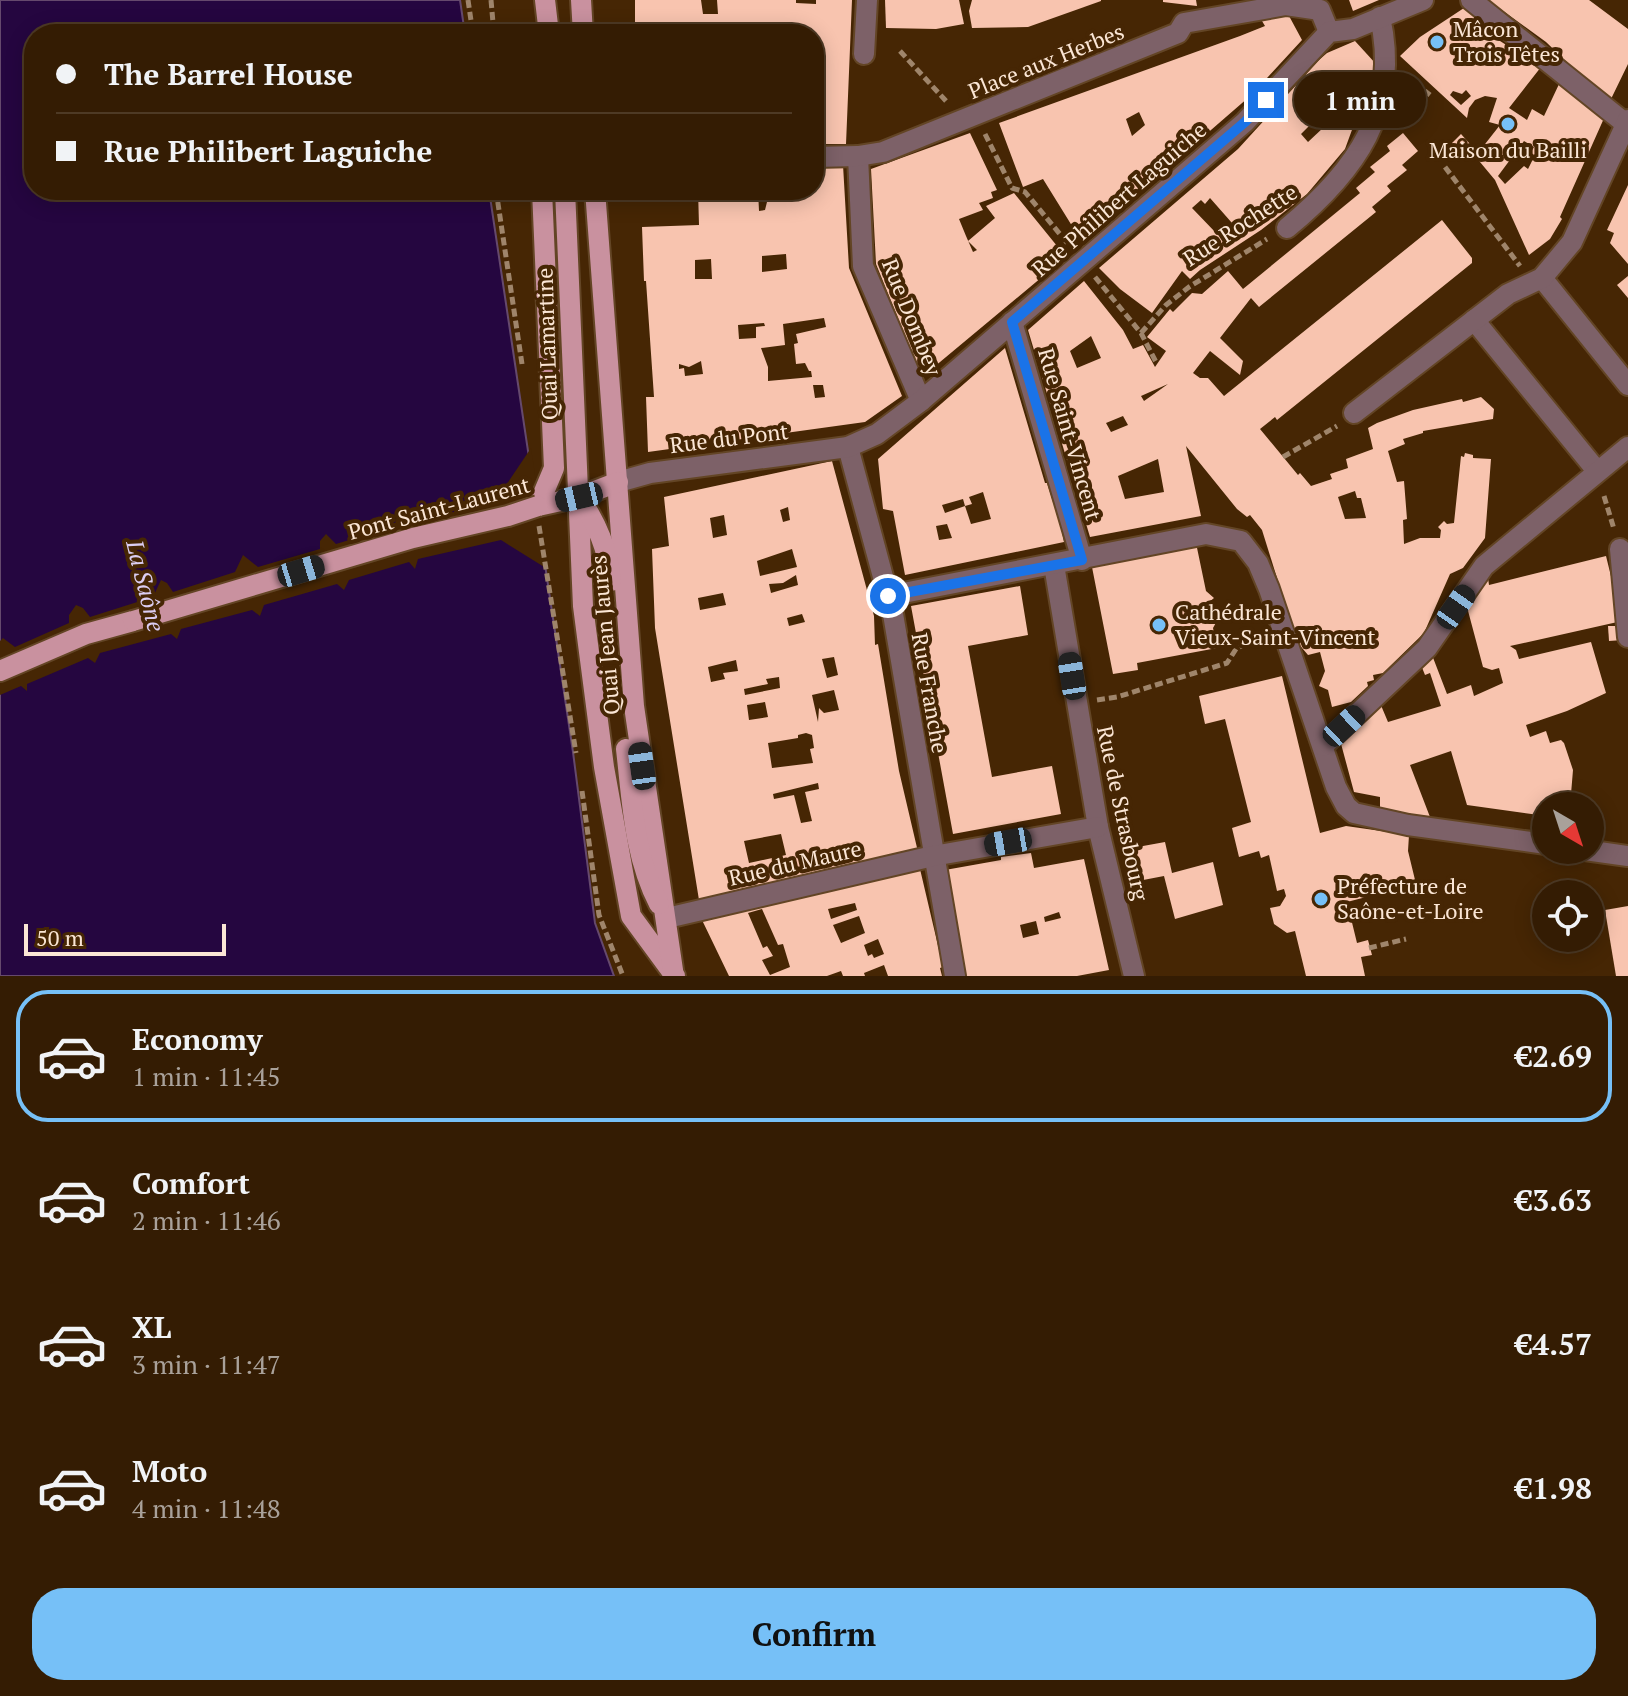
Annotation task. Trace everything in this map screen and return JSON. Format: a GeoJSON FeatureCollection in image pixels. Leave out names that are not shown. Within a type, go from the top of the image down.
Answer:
{"type":"FeatureCollection","features":[{"type":"Feature","properties":{"kind":"main road"},"geometry":{"type":"LineString","coordinates":[[540,24],[542,0]]}},
{"type":"Feature","properties":{"kind":"main road"},"geometry":{"type":"LineString","coordinates":[[542,0],[547,24]]}},
{"type":"Feature","properties":{"kind":"main road"},"geometry":{"type":"LineString","coordinates":[[581,0],[582,24]]}},
{"type":"Feature","properties":{"kind":"main road"},"geometry":{"type":"LineString","coordinates":[[538,506],[554,468],[542,200]]}},
{"type":"Feature","properties":{"kind":"main road","name":"Quai Lamartine"},"geometry":{"type":"LineString","coordinates":[[565,200],[579,497]]}},
{"type":"Feature","properties":{"kind":"main road"},"geometry":{"type":"LineString","coordinates":[[596,200],[618,482]]}},
{"type":"Feature","properties":{"kind":"main road","name":"Pont Saint-Laurent"},"geometry":{"type":"LineString","coordinates":[[0,671],[86,634],[413,538],[579,497],[618,482]]}},
{"type":"Feature","properties":{"kind":"main road","name":"Quai Jean Jaurès"},"geometry":{"type":"LineString","coordinates":[[618,482],[634,706],[674,974]]}},
{"type":"Feature","properties":{"kind":"main road"},"geometry":{"type":"LineString","coordinates":[[579,497],[596,522],[609,558],[636,830],[646,879],[667,918]]}},
{"type":"Feature","properties":{"kind":"main road","name":"Quai Jean Jaurès"},"geometry":{"type":"LineString","coordinates":[[579,497],[583,606],[604,767],[631,916],[674,974]]}},
{"type":"Feature","properties":{"kind":"street"},"geometry":{"type":"LineString","coordinates":[[864,54],[867,0]]}},
{"type":"Feature","properties":{"kind":"street"},"geometry":{"type":"LineString","coordinates":[[1329,32],[1353,29],[1423,0]]}},
{"type":"Feature","properties":{"kind":"street"},"geometry":{"type":"LineString","coordinates":[[1354,413],[1508,294],[1537,281],[1572,242],[1627,122],[1471,0]]}},
{"type":"Feature","properties":{"kind":"street","name":"Place aux Herbes"},"geometry":{"type":"LineString","coordinates":[[824,157],[883,152],[1178,33],[1184,23],[1286,5],[1320,10],[1329,32]]}},
{"type":"Feature","properties":{"kind":"street","name":"Rue Rochette"},"geometry":{"type":"LineString","coordinates":[[1287,228],[1318,202],[1366,140],[1379,108],[1387,66],[1380,17]]}},
{"type":"Feature","properties":{"kind":"street","name":"Rue Philibert Laguiche"},"geometry":{"type":"LineString","coordinates":[[848,447],[877,434],[921,401],[1083,262],[1245,122],[1329,32]]}},
{"type":"Feature","properties":{"kind":"street","name":"Rue Dombey"},"geometry":{"type":"LineString","coordinates":[[858,156],[863,266],[921,401]]}},
{"type":"Feature","properties":{"kind":"street"},"geometry":{"type":"LineString","coordinates":[[1537,281],[1628,385]]}},
{"type":"Feature","properties":{"kind":"street"},"geometry":{"type":"LineString","coordinates":[[1474,320],[1597,471]]}},
{"type":"Feature","properties":{"kind":"street","name":"Rue Saint-Vincent"},"geometry":{"type":"LineString","coordinates":[[1012,322],[1082,560]]}},
{"type":"Feature","properties":{"kind":"street","name":"Rue du Pont"},"geometry":{"type":"LineString","coordinates":[[618,482],[650,473],[848,447]]}},
{"type":"Feature","properties":{"kind":"street","name":"Rue Franche"},"geometry":{"type":"LineString","coordinates":[[848,447],[888,596],[955,976]]}},
{"type":"Feature","properties":{"kind":"street"},"geometry":{"type":"LineString","coordinates":[[1323,746],[1427,648],[1484,566],[1628,447]]}},
{"type":"Feature","properties":{"kind":"street"},"geometry":{"type":"LineString","coordinates":[[888,596],[1206,534],[1241,541],[1258,563],[1346,806],[1354,813],[1408,825],[1532,842]]}},
{"type":"Feature","properties":{"kind":"street"},"geometry":{"type":"LineString","coordinates":[[1620,549],[1628,637]]}},
{"type":"Feature","properties":{"kind":"street","name":"Rue de Strasbourg"},"geometry":{"type":"LineString","coordinates":[[1054,565],[1098,827],[1134,976]]}},
{"type":"Feature","properties":{"kind":"street","name":"Rue du Maure"},"geometry":{"type":"LineString","coordinates":[[667,918],[933,856],[1098,827]]}},
{"type":"Feature","properties":{"kind":"street"},"geometry":{"type":"LineString","coordinates":[[1604,853],[1628,856]]}},
{"type":"Feature","properties":{"kind":"path"},"geometry":{"type":"LineString","coordinates":[[468,0],[472,24]]}},
{"type":"Feature","properties":{"kind":"path"},"geometry":{"type":"LineString","coordinates":[[491,0],[493,24]]}},
{"type":"Feature","properties":{"kind":"path"},"geometry":{"type":"LineString","coordinates":[[900,51],[942,99],[976,115],[1012,188],[1025,192],[1083,262],[1141,333],[1157,364]]}},
{"type":"Feature","properties":{"kind":"path"},"geometry":{"type":"LineString","coordinates":[[1410,78],[1430,95]]}},
{"type":"Feature","properties":{"kind":"path"},"geometry":{"type":"LineString","coordinates":[[1445,167],[1537,281]]}},
{"type":"Feature","properties":{"kind":"path"},"geometry":{"type":"LineString","coordinates":[[497,200],[522,364]]}},
{"type":"Feature","properties":{"kind":"path","name":"Rue Rochette"},"geometry":{"type":"LineString","coordinates":[[1141,333],[1166,305],[1189,287],[1287,228]]}},
{"type":"Feature","properties":{"kind":"path"},"geometry":{"type":"LineString","coordinates":[[1283,457],[1354,413]]}},
{"type":"Feature","properties":{"kind":"path"},"geometry":{"type":"LineString","coordinates":[[1597,471],[1620,549]]}},
{"type":"Feature","properties":{"kind":"path"},"geometry":{"type":"LineString","coordinates":[[1076,704],[1117,697],[1227,663],[1236,649],[1264,633],[1269,648]]}},
{"type":"Feature","properties":{"kind":"path"},"geometry":{"type":"LineString","coordinates":[[1369,948],[1406,939]]}},
{"type":"Feature","properties":{"kind":"water","name":"La Saône"},"geometry":{"type":"Polygon","coordinates":[[[0,0],[460,0],[464,24],[24,24],[24,200],[490,200],[573,752],[595,923],[614,976],[0,976],[0,0]]]}},
{"type":"Feature","properties":{"kind":"pier"},"geometry":{"type":"Polygon","coordinates":[[[531,448],[549,570],[501,540],[418,559],[415,569],[409,562],[349,580],[344,590],[337,584],[264,605],[260,616],[252,610],[181,629],[177,639],[171,634],[100,653],[95,663],[88,658],[27,684],[27,691],[21,686],[0,695],[0,641],[3,638],[15,647],[69,623],[69,615],[76,605],[90,617],[153,597],[161,580],[173,592],[235,572],[243,555],[258,567],[320,549],[320,541],[326,534],[336,544],[395,526],[396,511],[400,507],[406,509],[413,521],[485,505],[492,486],[500,494],[531,448]]]}},
{"type":"Feature","properties":{"kind":"building"},"geometry":{"type":"Polygon","coordinates":[[[635,0],[701,0],[703,14],[718,14],[717,0],[796,0],[796,3],[816,4],[816,0],[852,0],[846,144],[824,144],[824,24],[635,24],[635,0]]]}},
{"type":"Feature","properties":{"kind":"building"},"geometry":{"type":"Polygon","coordinates":[[[885,0],[959,0],[964,24],[936,29],[886,28],[885,0]]]}},
{"type":"Feature","properties":{"kind":"building"},"geometry":{"type":"Polygon","coordinates":[[[972,0],[1101,1],[1028,27],[972,28],[969,11],[972,0]]]}},
{"type":"Feature","properties":{"kind":"building"},"geometry":{"type":"Polygon","coordinates":[[[1196,0],[1197,6],[1163,2],[1196,0]]]}},
{"type":"Feature","properties":{"kind":"building"},"geometry":{"type":"Polygon","coordinates":[[[1349,0],[1379,0],[1353,11],[1349,0]]]}},
{"type":"Feature","properties":{"kind":"building"},"geometry":{"type":"Polygon","coordinates":[[[1488,0],[1589,0],[1628,29],[1628,64],[1611,99],[1546,42],[1488,0]]]}},
{"type":"Feature","properties":{"kind":"building"},"geometry":{"type":"Polygon","coordinates":[[[1464,8],[1500,41],[1541,67],[1509,108],[1527,120],[1532,109],[1544,116],[1560,82],[1605,116],[1560,217],[1562,219],[1550,239],[1529,255],[1495,180],[1475,156],[1470,161],[1452,143],[1461,134],[1478,153],[1500,125],[1489,122],[1497,98],[1485,96],[1475,100],[1467,118],[1400,56],[1420,37],[1464,8]],[[1466,90],[1462,94],[1453,91],[1450,95],[1461,105],[1471,96],[1466,90]],[[1524,141],[1498,176],[1505,184],[1524,166],[1528,169],[1533,159],[1529,156],[1534,147],[1524,141]]]}},
{"type":"Feature","properties":{"kind":"building"},"geometry":{"type":"Polygon","coordinates":[[[1288,14],[1302,40],[1249,97],[1082,242],[1043,179],[1023,187],[999,123],[1240,36],[1265,26],[1262,21],[1288,14]],[[1139,112],[1126,119],[1132,136],[1145,125],[1139,112]]]}},
{"type":"Feature","properties":{"kind":"building"},"geometry":{"type":"Polygon","coordinates":[[[1355,41],[1376,64],[1345,149],[1307,194],[1190,279],[1182,271],[1152,313],[1120,289],[1099,268],[1238,149],[1327,53],[1355,41]],[[1316,119],[1301,134],[1308,142],[1324,127],[1316,119]],[[1210,198],[1205,204],[1201,200],[1192,208],[1217,234],[1232,223],[1210,198]]]}},
{"type":"Feature","properties":{"kind":"building"},"geometry":{"type":"Polygon","coordinates":[[[970,133],[997,190],[991,192],[993,198],[979,203],[983,210],[959,219],[968,241],[995,218],[986,206],[1014,193],[1066,257],[922,377],[876,264],[871,169],[970,133]]]}},
{"type":"Feature","properties":{"kind":"building"},"geometry":{"type":"Polygon","coordinates":[[[1403,133],[1418,151],[1402,165],[1407,170],[1387,186],[1391,191],[1372,207],[1376,212],[1259,307],[1251,298],[1220,338],[1243,361],[1240,375],[1210,351],[1193,373],[1200,378],[1208,378],[1224,396],[1442,220],[1472,258],[1472,263],[1277,420],[1275,417],[1260,429],[1311,486],[1332,479],[1330,474],[1348,468],[1346,459],[1373,449],[1368,428],[1377,423],[1413,410],[1462,399],[1463,402],[1481,397],[1494,409],[1493,419],[1423,431],[1403,439],[1405,444],[1388,451],[1397,482],[1404,481],[1407,519],[1403,520],[1404,544],[1420,538],[1440,538],[1441,530],[1438,527],[1444,521],[1454,523],[1461,456],[1464,457],[1465,453],[1473,455],[1473,458],[1491,459],[1485,538],[1463,568],[1450,574],[1424,633],[1383,673],[1373,675],[1374,680],[1367,682],[1368,686],[1351,702],[1332,707],[1328,690],[1319,686],[1325,671],[1320,652],[1308,655],[1297,642],[1262,530],[1250,515],[1247,517],[1237,509],[1186,446],[1201,516],[1090,537],[1028,330],[1084,281],[1123,330],[1133,349],[1143,345],[1155,367],[1166,351],[1147,337],[1170,309],[1173,312],[1192,293],[1202,294],[1228,271],[1243,289],[1360,193],[1356,188],[1375,172],[1370,167],[1390,151],[1387,146],[1403,133]],[[1091,336],[1070,351],[1077,368],[1101,358],[1091,336]],[[1168,384],[1141,396],[1144,401],[1168,384]],[[1123,416],[1106,423],[1111,432],[1128,425],[1123,416]],[[1158,459],[1118,476],[1125,499],[1164,492],[1158,459]],[[1355,491],[1338,497],[1345,519],[1366,518],[1361,498],[1357,498],[1355,491]]]}},
{"type":"Feature","properties":{"kind":"building"},"geometry":{"type":"Polygon","coordinates":[[[843,165],[849,268],[902,396],[865,422],[648,452],[646,397],[654,397],[642,227],[699,225],[698,200],[758,200],[759,211],[765,210],[767,202],[824,200],[824,166],[843,165]],[[786,254],[762,256],[762,272],[787,269],[786,254]],[[711,259],[695,260],[695,279],[712,279],[711,259]],[[824,318],[783,324],[785,345],[761,348],[768,367],[768,381],[812,377],[805,363],[796,364],[796,334],[826,327],[824,318]],[[764,323],[738,325],[739,339],[756,338],[756,327],[765,326],[764,323]],[[701,361],[689,367],[679,364],[679,369],[684,368],[685,376],[703,374],[701,361]],[[813,385],[815,398],[825,397],[823,385],[813,385]]]}},
{"type":"Feature","properties":{"kind":"building"},"geometry":{"type":"Polygon","coordinates":[[[1628,185],[1628,264],[1610,243],[1614,233],[1607,230],[1628,185]]]}},
{"type":"Feature","properties":{"kind":"building"},"geometry":{"type":"Polygon","coordinates":[[[1628,276],[1628,298],[1617,285],[1628,276]]]}},
{"type":"Feature","properties":{"kind":"building"},"geometry":{"type":"Polygon","coordinates":[[[1005,348],[1045,483],[1053,502],[1056,502],[1064,542],[905,575],[893,511],[883,509],[878,459],[1005,348]],[[983,492],[969,497],[972,504],[965,506],[971,524],[991,519],[983,492]],[[963,499],[942,505],[945,513],[965,506],[963,499]],[[947,524],[936,526],[939,540],[952,538],[947,524]]]}},
{"type":"Feature","properties":{"kind":"building"},"geometry":{"type":"Polygon","coordinates":[[[832,461],[874,616],[875,645],[878,644],[899,771],[918,852],[699,900],[655,628],[652,549],[669,546],[664,497],[832,461]],[[788,507],[780,510],[783,522],[790,520],[788,507]],[[724,515],[710,518],[713,538],[727,535],[724,515]],[[792,549],[757,561],[760,576],[797,567],[792,549]],[[796,575],[783,583],[769,584],[771,593],[798,585],[796,575]],[[723,593],[698,598],[700,610],[726,605],[723,593]],[[802,614],[787,618],[789,626],[805,622],[802,614]],[[834,657],[822,659],[827,678],[838,675],[834,657]],[[736,660],[708,667],[711,682],[725,679],[723,673],[738,671],[736,660]],[[779,677],[766,679],[768,684],[744,689],[745,695],[780,688],[779,677]],[[834,690],[812,695],[818,722],[819,708],[824,713],[839,710],[834,690]],[[765,702],[747,705],[749,720],[768,717],[765,702]],[[806,733],[798,735],[798,738],[768,743],[772,768],[813,763],[810,749],[814,748],[812,735],[806,733]],[[818,783],[773,794],[774,799],[794,795],[801,823],[812,821],[805,792],[819,789],[818,783]],[[781,834],[744,841],[749,863],[786,855],[781,834]]]}},
{"type":"Feature","properties":{"kind":"building","name":"Cathédrale Vieux-Saint-Vincent"},"geometry":{"type":"Polygon","coordinates":[[[1196,543],[1206,591],[1214,598],[1208,603],[1211,618],[1218,619],[1213,628],[1217,648],[1137,663],[1138,670],[1113,674],[1091,562],[1196,543]]]}},
{"type":"Feature","properties":{"kind":"building"},"geometry":{"type":"Polygon","coordinates":[[[1606,556],[1622,621],[1510,646],[1516,650],[1519,659],[1591,642],[1606,693],[1526,725],[1530,737],[1546,731],[1550,743],[1561,740],[1564,743],[1573,770],[1571,792],[1532,792],[1532,814],[1467,805],[1451,751],[1410,765],[1430,817],[1380,813],[1380,797],[1354,792],[1340,740],[1380,703],[1388,722],[1441,706],[1430,673],[1425,675],[1421,665],[1432,655],[1447,694],[1471,685],[1474,696],[1503,683],[1499,668],[1492,670],[1483,667],[1467,607],[1488,578],[1489,585],[1606,556]]]}},
{"type":"Feature","properties":{"kind":"building"},"geometry":{"type":"Polygon","coordinates":[[[1020,586],[1028,635],[968,646],[992,777],[1052,766],[1061,814],[953,834],[911,606],[1020,586]]]}},
{"type":"Feature","properties":{"kind":"building"},"geometry":{"type":"Polygon","coordinates":[[[1608,626],[1623,626],[1623,640],[1609,641],[1608,626]]]}},
{"type":"Feature","properties":{"kind":"building"},"geometry":{"type":"Polygon","coordinates":[[[1282,676],[1320,833],[1346,826],[1409,835],[1408,851],[1416,884],[1347,902],[1357,943],[1368,940],[1372,955],[1361,957],[1365,976],[1306,976],[1295,931],[1287,933],[1274,924],[1270,908],[1280,906],[1286,896],[1284,889],[1277,891],[1269,855],[1261,858],[1259,851],[1239,857],[1232,828],[1251,822],[1225,719],[1205,724],[1199,696],[1282,676]]]}},
{"type":"Feature","properties":{"kind":"building"},"geometry":{"type":"Polygon","coordinates":[[[1165,842],[1172,873],[1213,862],[1223,905],[1175,919],[1164,876],[1138,881],[1132,848],[1165,842]]]}},
{"type":"Feature","properties":{"kind":"building"},"geometry":{"type":"Polygon","coordinates":[[[1031,853],[1034,868],[1084,859],[1109,970],[1077,976],[962,976],[960,963],[963,962],[945,870],[1001,860],[1001,857],[1031,853]],[[1059,912],[1044,917],[1045,922],[1061,918],[1059,912]],[[1036,921],[1020,925],[1023,938],[1039,934],[1036,921]]]}},
{"type":"Feature","properties":{"kind":"building"},"geometry":{"type":"Polygon","coordinates":[[[920,869],[943,967],[940,968],[942,976],[888,976],[884,965],[864,973],[865,976],[843,976],[841,971],[827,976],[729,976],[702,920],[759,904],[920,869]],[[855,903],[828,909],[831,919],[857,910],[855,903]],[[762,909],[748,913],[763,948],[767,946],[773,956],[762,960],[770,975],[790,967],[783,944],[778,945],[762,909]],[[859,916],[833,925],[841,943],[865,933],[859,916]],[[878,939],[864,945],[868,956],[872,954],[874,958],[884,954],[878,939]]]}},
{"type":"Feature","properties":{"kind":"building"},"geometry":{"type":"Polygon","coordinates":[[[1628,906],[1628,976],[1616,976],[1605,910],[1628,906]]]}},
{"type":"Feature","properties":{"kind":"place","name":"Mâcon Trois Têtes"},"geometry":{"type":"Point","coordinates":[1437,42]}},
{"type":"Feature","properties":{"kind":"place","name":"Maison du Bailli"},"geometry":{"type":"Point","coordinates":[1508,124]}},
{"type":"Feature","properties":{"kind":"place","name":"Cathédrale Vieux-Saint-Vincent"},"geometry":{"type":"Point","coordinates":[1159,625]}},
{"type":"Feature","properties":{"kind":"place","name":"Préfecture de Saône-et-Loire"},"geometry":{"type":"Point","coordinates":[1321,899]}},
{"type":"Feature","properties":{"kind":"route"},"geometry":{"type":"LineString","coordinates":[[888,596],[1082,560],[1012,322],[1245,122],[1266,100]]}}]}
